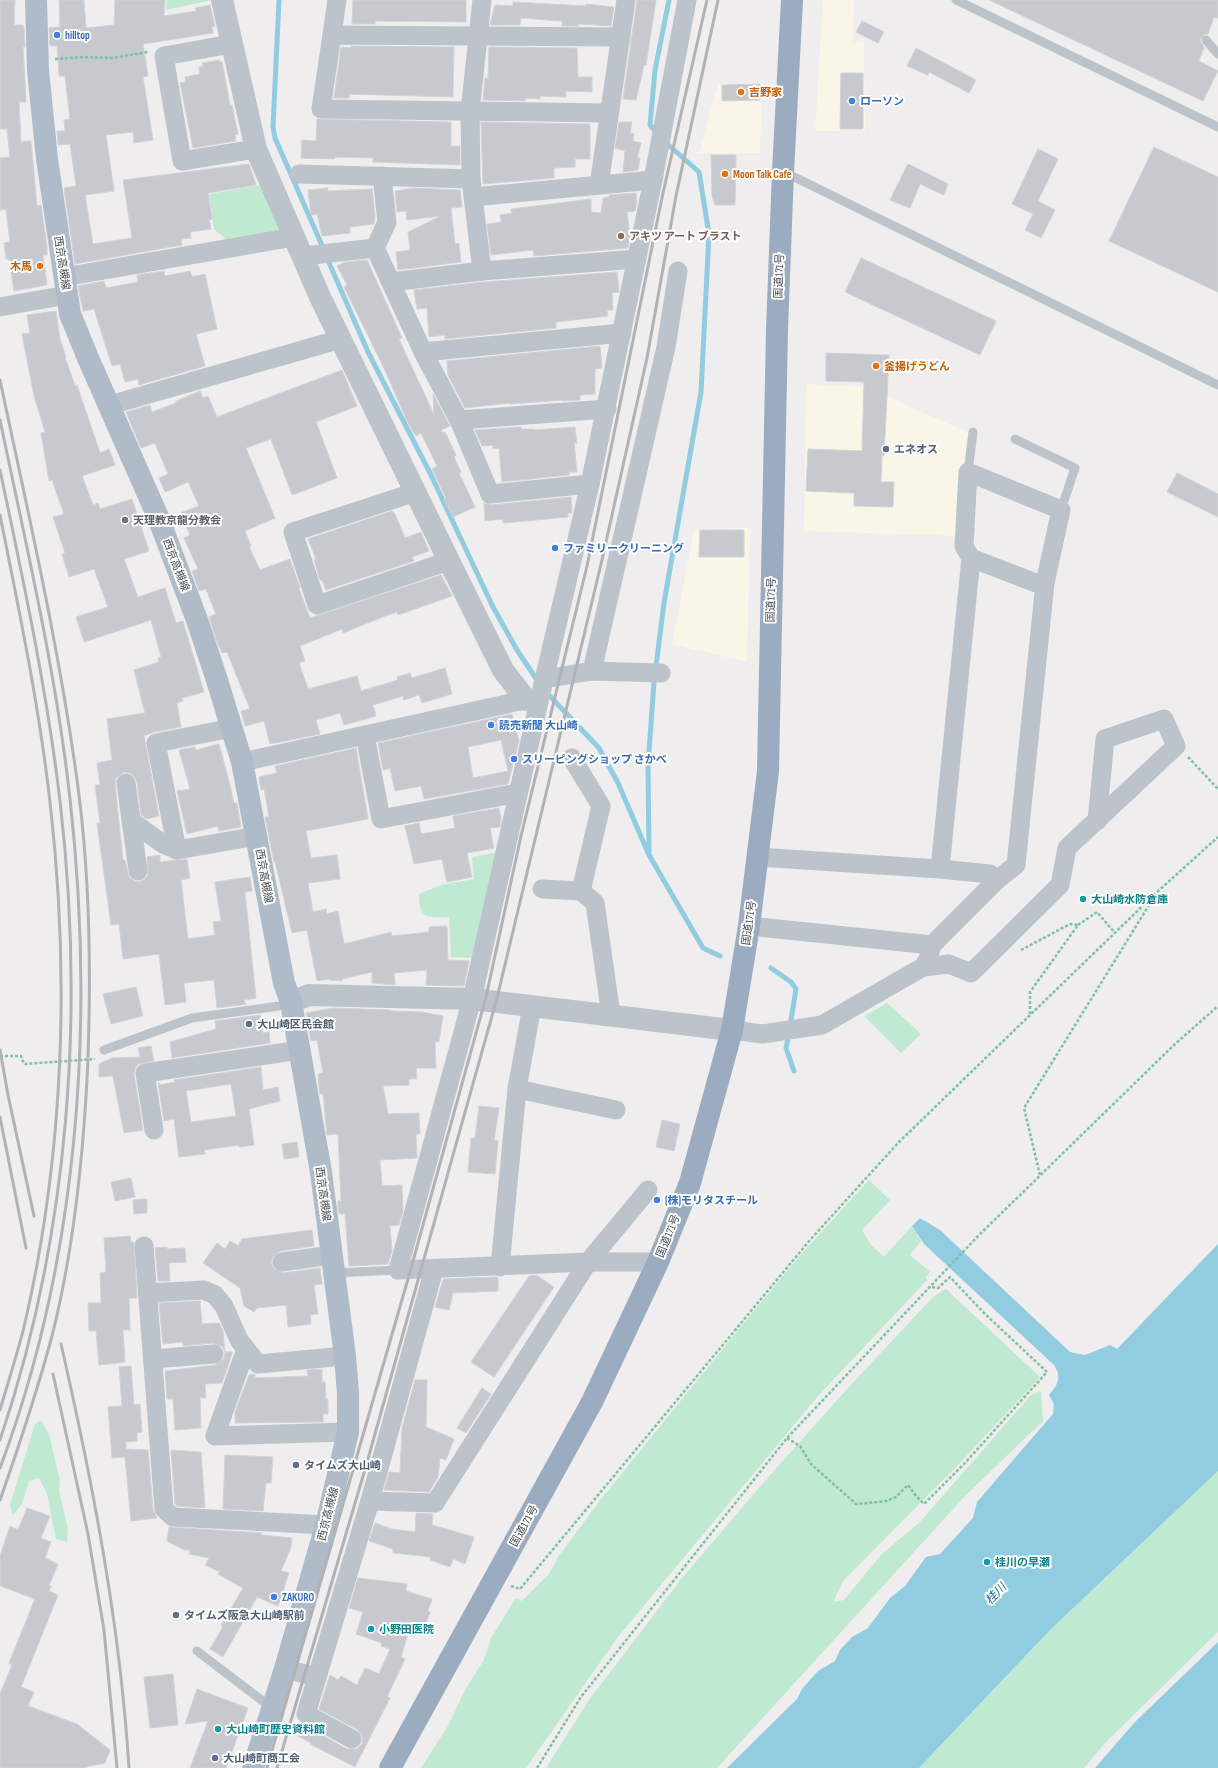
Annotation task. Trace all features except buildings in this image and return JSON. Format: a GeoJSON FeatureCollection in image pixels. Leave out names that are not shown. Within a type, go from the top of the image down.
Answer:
{"type":"FeatureCollection","features":[{"type":"Feature","properties":{"kind":"highway","name":"国道171号"},"geometry":{"type":"LineString","coordinates":[[390,1768],[592,1402],[658,1262],[690,1183],[732,1030],[749,926],[768,771],[776,330],[782,172],[792,0]]}},
{"type":"Feature","properties":{"kind":"main road","name":"西京高槻線"},"geometry":{"type":"LineString","coordinates":[[36,0],[37,60],[47,159],[65,286],[76,331],[110,405],[158,517],[192,605],[242,762],[284,982],[291,1002],[300,1050],[321,1172],[345,1356],[348,1393],[348,1432],[326,1525],[273,1708],[245,1763]]}},
{"type":"Feature","properties":{"kind":"street"},"geometry":{"type":"LineString","coordinates":[[222,0],[256,149],[311,250],[341,339],[503,670],[536,692]]}},
{"type":"Feature","properties":{"kind":"street"},"geometry":{"type":"LineString","coordinates":[[337,0],[321,109],[609,113]]}},
{"type":"Feature","properties":{"kind":"street"},"geometry":{"type":"LineString","coordinates":[[482,0],[470,112],[473,188],[482,271]]}},
{"type":"Feature","properties":{"kind":"street"},"geometry":{"type":"LineString","coordinates":[[598,186],[626,0]]}},
{"type":"Feature","properties":{"kind":"street"},"geometry":{"type":"LineString","coordinates":[[658,1262],[588,1262],[500,1267],[398,1270],[472,999],[518,793],[536,692],[590,484],[607,409],[653,180],[687,0]]}},
{"type":"Feature","properties":{"kind":"street"},"geometry":{"type":"LineString","coordinates":[[332,35],[620,37]]}},
{"type":"Feature","properties":{"kind":"street"},"geometry":{"type":"LineString","coordinates":[[231,44],[164,56],[182,161],[256,149]]}},
{"type":"Feature","properties":{"kind":"street"},"geometry":{"type":"LineString","coordinates":[[299,174],[382,176],[473,188],[598,186],[653,180]]}},
{"type":"Feature","properties":{"kind":"street"},"geometry":{"type":"LineString","coordinates":[[382,176],[387,222],[375,248],[423,352],[458,420],[490,494],[590,484]]}},
{"type":"Feature","properties":{"kind":"street"},"geometry":{"type":"LineString","coordinates":[[0,307],[65,286],[311,250],[375,248]]}},
{"type":"Feature","properties":{"kind":"street"},"geometry":{"type":"LineString","coordinates":[[391,282],[482,271],[637,259]]}},
{"type":"Feature","properties":{"kind":"street"},"geometry":{"type":"LineString","coordinates":[[592,672],[666,347],[678,271]]}},
{"type":"Feature","properties":{"kind":"street"},"geometry":{"type":"LineString","coordinates":[[423,352],[622,333]]}},
{"type":"Feature","properties":{"kind":"street"},"geometry":{"type":"LineString","coordinates":[[110,405],[341,339]]}},
{"type":"Feature","properties":{"kind":"street"},"geometry":{"type":"LineString","coordinates":[[458,420],[607,409]]}},
{"type":"Feature","properties":{"kind":"street"},"geometry":{"type":"LineString","coordinates":[[923,967],[928,959],[932,945],[998,880],[1016,865],[1045,583],[1061,510],[968,472],[964,546],[971,558],[940,869]]}},
{"type":"Feature","properties":{"kind":"street"},"geometry":{"type":"LineString","coordinates":[[416,492],[293,532],[317,605],[449,561]]}},
{"type":"Feature","properties":{"kind":"street"},"geometry":{"type":"LineString","coordinates":[[971,558],[1036,583],[1045,583]]}},
{"type":"Feature","properties":{"kind":"street"},"geometry":{"type":"LineString","coordinates":[[242,762],[365,735],[536,692],[592,672],[661,673]]}},
{"type":"Feature","properties":{"kind":"street"},"geometry":{"type":"LineString","coordinates":[[291,1002],[309,995],[472,999],[762,1034],[822,1025],[923,967],[949,964],[971,973],[1060,885],[1067,848],[1096,821],[1176,746],[1164,718],[1105,739],[1096,821]]}},
{"type":"Feature","properties":{"kind":"street"},"geometry":{"type":"LineString","coordinates":[[178,850],[156,743],[232,728]]}},
{"type":"Feature","properties":{"kind":"street"},"geometry":{"type":"LineString","coordinates":[[365,735],[381,819],[518,793]]}},
{"type":"Feature","properties":{"kind":"street"},"geometry":{"type":"LineString","coordinates":[[572,758],[601,806],[581,891]]}},
{"type":"Feature","properties":{"kind":"street"},"geometry":{"type":"LineString","coordinates":[[126,783],[138,871]]}},
{"type":"Feature","properties":{"kind":"street"},"geometry":{"type":"LineString","coordinates":[[131,821],[163,844],[178,850],[257,836]]}},
{"type":"Feature","properties":{"kind":"street"},"geometry":{"type":"LineString","coordinates":[[758,857],[940,869],[990,874],[998,880]]}},
{"type":"Feature","properties":{"kind":"street"},"geometry":{"type":"LineString","coordinates":[[542,889],[581,891],[595,903],[611,1016]]}},
{"type":"Feature","properties":{"kind":"street"},"geometry":{"type":"LineString","coordinates":[[749,926],[932,945]]}},
{"type":"Feature","properties":{"kind":"street"},"geometry":{"type":"LineString","coordinates":[[500,1267],[517,1089],[532,1006]]}},
{"type":"Feature","properties":{"kind":"street"},"geometry":{"type":"LineString","coordinates":[[154,1130],[145,1073],[300,1050]]}},
{"type":"Feature","properties":{"kind":"street"},"geometry":{"type":"LineString","coordinates":[[517,1089],[616,1110]]}},
{"type":"Feature","properties":{"kind":"street"},"geometry":{"type":"LineString","coordinates":[[370,1501],[436,1503],[588,1262],[648,1190]]}},
{"type":"Feature","properties":{"kind":"street"},"geometry":{"type":"LineString","coordinates":[[144,1246],[164,1509],[173,1517],[326,1525]]}},
{"type":"Feature","properties":{"kind":"street"},"geometry":{"type":"LineString","coordinates":[[282,1262],[332,1264]]}},
{"type":"Feature","properties":{"kind":"street"},"geometry":{"type":"LineString","coordinates":[[352,1739],[306,1714],[370,1501],[434,1269]]}},
{"type":"Feature","properties":{"kind":"street"},"geometry":{"type":"LineString","coordinates":[[148,1293],[204,1290],[215,1295],[224,1306],[236,1334],[258,1364],[345,1356]]}},
{"type":"Feature","properties":{"kind":"street"},"geometry":{"type":"LineString","coordinates":[[246,1349],[215,1436],[348,1432]]}},
{"type":"Feature","properties":{"kind":"street"},"geometry":{"type":"LineString","coordinates":[[153,1359],[214,1354]]}},
{"type":"Feature","properties":{"kind":"street"},"geometry":{"type":"LineString","coordinates":[[284,1669],[317,1677]]}},
{"type":"Feature","properties":{"kind":"lane"},"geometry":{"type":"LineString","coordinates":[[956,0],[1218,126]]}},
{"type":"Feature","properties":{"kind":"lane"},"geometry":{"type":"LineString","coordinates":[[1206,40],[1218,54]]}},
{"type":"Feature","properties":{"kind":"lane"},"geometry":{"type":"LineString","coordinates":[[782,172],[1218,385]]}},
{"type":"Feature","properties":{"kind":"lane"},"geometry":{"type":"LineString","coordinates":[[968,472],[973,432]]}},
{"type":"Feature","properties":{"kind":"lane"},"geometry":{"type":"LineString","coordinates":[[1015,439],[1075,468],[1061,510]]}},
{"type":"Feature","properties":{"kind":"lane"},"geometry":{"type":"LineString","coordinates":[[104,1050],[192,1018],[279,1006],[291,1002]]}},
{"type":"Feature","properties":{"kind":"lane"},"geometry":{"type":"LineString","coordinates":[[332,1264],[398,1270]]}},
{"type":"Feature","properties":{"kind":"lane"},"geometry":{"type":"LineString","coordinates":[[197,1651],[273,1708]]}},
{"type":"Feature","properties":{"kind":"path"},"geometry":{"type":"LineString","coordinates":[[37,60],[83,57],[112,58],[152,52],[164,56]]}},
{"type":"Feature","properties":{"kind":"path"},"geometry":{"type":"LineString","coordinates":[[1201,771],[1218,789]]}},
{"type":"Feature","properties":{"kind":"path"},"geometry":{"type":"LineString","coordinates":[[494,1581],[520,1589],[810,1240],[899,1142],[1115,932],[1218,837]]}},
{"type":"Feature","properties":{"kind":"path"},"geometry":{"type":"LineString","coordinates":[[1040,1176],[1024,1108],[1156,893]]}},
{"type":"Feature","properties":{"kind":"path"},"geometry":{"type":"LineString","coordinates":[[1030,1015],[1030,992],[1078,925],[1097,912],[1115,932]]}},
{"type":"Feature","properties":{"kind":"path"},"geometry":{"type":"LineString","coordinates":[[1017,952],[1070,924],[1078,925]]}},
{"type":"Feature","properties":{"kind":"path"},"geometry":{"type":"LineString","coordinates":[[536,1768],[581,1697],[786,1438],[937,1281],[978,1236],[1175,1044],[1218,1006]]}},
{"type":"Feature","properties":{"kind":"path"},"geometry":{"type":"LineString","coordinates":[[0,1056],[21,1056],[24,1064],[88,1060]]}},
{"type":"Feature","properties":{"kind":"path"},"geometry":{"type":"LineString","coordinates":[[786,1438],[800,1446],[811,1464],[856,1504],[887,1501],[896,1497],[908,1485],[924,1504],[964,1464],[1047,1372],[950,1277],[938,1288],[930,1288]]}},
{"type":"Feature","properties":{"kind":"path"},"geometry":{"type":"LineString","coordinates":[[230,1755],[245,1763]]}},
{"type":"Feature","properties":{"kind":"shaded area"},"geometry":{"type":"Polygon","coordinates":[[[823,0],[854,0],[853,43],[864,42],[865,131],[815,131],[823,0]]]}},
{"type":"Feature","properties":{"kind":"shaded area"},"geometry":{"type":"Polygon","coordinates":[[[762,83],[760,153],[699,153],[718,84],[762,83]]]}},
{"type":"Feature","properties":{"kind":"shaded area","name":"エネオス"},"geometry":{"type":"Polygon","coordinates":[[[806,384],[866,387],[969,433],[964,465],[960,465],[957,536],[804,531],[806,384]]]}},
{"type":"Feature","properties":{"kind":"shaded area"},"geometry":{"type":"Polygon","coordinates":[[[750,528],[747,662],[672,644],[694,529],[750,528]]]}},
{"type":"Feature","properties":{"kind":"green space"},"geometry":{"type":"Polygon","coordinates":[[[167,0],[212,0],[166,10],[167,0]]]}},
{"type":"Feature","properties":{"kind":"green space"},"geometry":{"type":"Polygon","coordinates":[[[261,185],[280,226],[277,233],[229,242],[214,229],[209,194],[261,185]]]}},
{"type":"Feature","properties":{"kind":"green space"},"geometry":{"type":"Polygon","coordinates":[[[503,851],[479,958],[451,957],[449,917],[430,917],[423,913],[419,902],[419,894],[441,885],[474,879],[472,857],[503,851]]]}},
{"type":"Feature","properties":{"kind":"green space"},"geometry":{"type":"Polygon","coordinates":[[[887,1003],[921,1034],[901,1053],[864,1016],[887,1003]]]}},
{"type":"Feature","properties":{"kind":"green space"},"geometry":{"type":"Polygon","coordinates":[[[869,1180],[890,1200],[862,1230],[871,1245],[884,1257],[912,1226],[921,1241],[910,1255],[930,1272],[926,1277],[927,1280],[818,1396],[617,1638],[526,1768],[421,1768],[448,1726],[466,1688],[484,1660],[491,1638],[516,1598],[522,1601],[549,1574],[558,1557],[598,1503],[742,1325],[804,1251],[869,1180]]]}},
{"type":"Feature","properties":{"kind":"green space"},"geometry":{"type":"Polygon","coordinates":[[[946,1289],[1040,1377],[957,1466],[843,1581],[833,1602],[844,1600],[882,1554],[920,1522],[1031,1395],[1041,1391],[1043,1421],[965,1496],[717,1768],[546,1768],[589,1700],[682,1578],[764,1482],[848,1388],[934,1296],[946,1289]]]}},
{"type":"Feature","properties":{"kind":"green space"},"geometry":{"type":"Polygon","coordinates":[[[41,1420],[49,1434],[60,1481],[59,1491],[68,1529],[67,1542],[56,1539],[47,1494],[39,1478],[29,1481],[22,1504],[13,1515],[10,1505],[35,1424],[41,1420]]]}},
{"type":"Feature","properties":{"kind":"green space"},"geometry":{"type":"Polygon","coordinates":[[[1218,1471],[1218,1632],[1104,1744],[1084,1768],[919,1768],[1051,1629],[1218,1471]]]}},
{"type":"Feature","properties":{"kind":"water","name":"桂川"},"geometry":{"type":"Polygon","coordinates":[[[920,1218],[940,1230],[1070,1352],[1085,1355],[1110,1345],[1117,1349],[1218,1244],[1218,1471],[1051,1629],[919,1768],[727,1768],[797,1699],[802,1689],[818,1671],[835,1661],[840,1650],[852,1637],[868,1628],[890,1598],[905,1586],[926,1557],[940,1554],[973,1518],[977,1502],[1053,1414],[1054,1404],[1049,1395],[1055,1388],[1058,1381],[1058,1373],[1054,1365],[924,1244],[912,1226],[920,1218]]]}},
{"type":"Feature","properties":{"kind":"water"},"geometry":{"type":"Polygon","coordinates":[[[1218,1642],[1218,1768],[1095,1768],[1135,1722],[1218,1642]]]}},
{"type":"Feature","properties":{"kind":"waterway"},"geometry":{"type":"LineString","coordinates":[[279,0],[273,127],[275,138],[324,250]]}},
{"type":"Feature","properties":{"kind":"waterway"},"geometry":{"type":"LineString","coordinates":[[657,133],[650,125],[655,70],[669,0]]}},
{"type":"Feature","properties":{"kind":"waterway"},"geometry":{"type":"LineString","coordinates":[[649,852],[648,765],[654,682],[664,603],[701,392],[709,234],[699,172],[665,142]]}},
{"type":"Feature","properties":{"kind":"waterway"},"geometry":{"type":"LineString","coordinates":[[327,258],[368,352],[430,473],[493,607],[517,650],[539,683]]}},
{"type":"Feature","properties":{"kind":"waterway"},"geometry":{"type":"LineString","coordinates":[[545,691],[599,748],[618,783],[649,855],[703,948],[720,956]]}},
{"type":"Feature","properties":{"kind":"waterway"},"geometry":{"type":"LineString","coordinates":[[771,968],[791,982],[796,989],[790,1026]]}},
{"type":"Feature","properties":{"kind":"waterway"},"geometry":{"type":"LineString","coordinates":[[789,1034],[786,1048],[794,1071]]}},
{"type":"Feature","properties":{"kind":"railway"},"geometry":{"type":"LineString","coordinates":[[267,1768],[410,1272],[486,997],[521,836],[587,566],[663,193],[707,0]]}},
{"type":"Feature","properties":{"kind":"railway"},"geometry":{"type":"LineString","coordinates":[[277,1768],[366,1466],[497,998],[602,560],[647,358],[676,196],[718,0]]}},
{"type":"Feature","properties":{"kind":"railway"},"geometry":{"type":"LineString","coordinates":[[0,380],[54,638],[72,743],[79,795],[83,828],[89,926],[88,1057]]}},
{"type":"Feature","properties":{"kind":"railway"},"geometry":{"type":"LineString","coordinates":[[0,420],[40,608],[57,703],[70,799],[77,883],[81,968],[80,1053],[74,1138],[63,1223],[48,1306],[27,1388],[0,1468]]}},
{"type":"Feature","properties":{"kind":"railway"},"geometry":{"type":"LineString","coordinates":[[0,470],[34,635],[55,759],[67,881],[71,962],[70,1043],[65,1124],[56,1204],[42,1284],[23,1363],[0,1440]]}},
{"type":"Feature","properties":{"kind":"railway"},"geometry":{"type":"LineString","coordinates":[[0,515],[28,658],[50,802],[60,933],[61,999],[60,1065],[48,1197],[24,1327],[0,1410]]}},
{"type":"Feature","properties":{"kind":"railway"},"geometry":{"type":"LineString","coordinates":[[0,1050],[34,1216]]}},
{"type":"Feature","properties":{"kind":"railway"},"geometry":{"type":"LineString","coordinates":[[0,1500],[40,1378],[60,1303],[77,1199],[84,1128],[88,1060]]}},
{"type":"Feature","properties":{"kind":"railway"},"geometry":{"type":"LineString","coordinates":[[0,1117],[26,1248]]}},
{"type":"Feature","properties":{"kind":"railway"},"geometry":{"type":"LineString","coordinates":[[61,1344],[84,1449],[104,1555],[119,1661],[129,1768]]}},
{"type":"Feature","properties":{"kind":"railway"},"geometry":{"type":"LineString","coordinates":[[53,1374],[88,1534],[104,1630],[117,1768]]}},
{"type":"Feature","properties":{"kind":"place","name":"hilltop"},"geometry":{"type":"Point","coordinates":[57,35]}},
{"type":"Feature","properties":{"kind":"place","name":"吉野家"},"geometry":{"type":"Point","coordinates":[741,92]}},
{"type":"Feature","properties":{"kind":"place","name":"ローソン"},"geometry":{"type":"Point","coordinates":[852,101]}},
{"type":"Feature","properties":{"kind":"place","name":"Moon Talk Cafe"},"geometry":{"type":"Point","coordinates":[725,174]}},
{"type":"Feature","properties":{"kind":"place","name":"アキツ アート ブラスト"},"geometry":{"type":"Point","coordinates":[621,236]}},
{"type":"Feature","properties":{"kind":"place","name":"木馬"},"geometry":{"type":"Point","coordinates":[40,266]}},
{"type":"Feature","properties":{"kind":"place","name":"釜揚げうどん"},"geometry":{"type":"Point","coordinates":[876,366]}},
{"type":"Feature","properties":{"kind":"place","name":"エネオス"},"geometry":{"type":"Point","coordinates":[886,449]}},
{"type":"Feature","properties":{"kind":"place","name":"天理教京龍分教会"},"geometry":{"type":"Point","coordinates":[125,520]}},
{"type":"Feature","properties":{"kind":"place","name":"ファミリークリーニング"},"geometry":{"type":"Point","coordinates":[555,548]}},
{"type":"Feature","properties":{"kind":"place","name":"読売新聞 大山崎"},"geometry":{"type":"Point","coordinates":[491,725]}},
{"type":"Feature","properties":{"kind":"place","name":"スリーピングショップ さかべ"},"geometry":{"type":"Point","coordinates":[514,759]}},
{"type":"Feature","properties":{"kind":"place","name":"大山崎水防倉庫"},"geometry":{"type":"Point","coordinates":[1083,899]}},
{"type":"Feature","properties":{"kind":"place","name":"大山崎区民会館"},"geometry":{"type":"Point","coordinates":[249,1024]}},
{"type":"Feature","properties":{"kind":"place","name":"(株)モリタスチール"},"geometry":{"type":"Point","coordinates":[657,1200]}},
{"type":"Feature","properties":{"kind":"place","name":"タイムズ大山崎"},"geometry":{"type":"Point","coordinates":[296,1465]}},
{"type":"Feature","properties":{"kind":"place","name":"桂川の早瀬"},"geometry":{"type":"Point","coordinates":[987,1562]}},
{"type":"Feature","properties":{"kind":"place","name":"ZAKURO"},"geometry":{"type":"Point","coordinates":[274,1597]}},
{"type":"Feature","properties":{"kind":"place","name":"タイムズ阪急大山崎駅前"},"geometry":{"type":"Point","coordinates":[176,1615]}},
{"type":"Feature","properties":{"kind":"place","name":"小野田医院"},"geometry":{"type":"Point","coordinates":[371,1629]}},
{"type":"Feature","properties":{"kind":"place","name":"大山崎町歴史資料館"},"geometry":{"type":"Point","coordinates":[218,1729]}},
{"type":"Feature","properties":{"kind":"place","name":"大山崎町商工会"},"geometry":{"type":"Point","coordinates":[215,1758]}}]}
